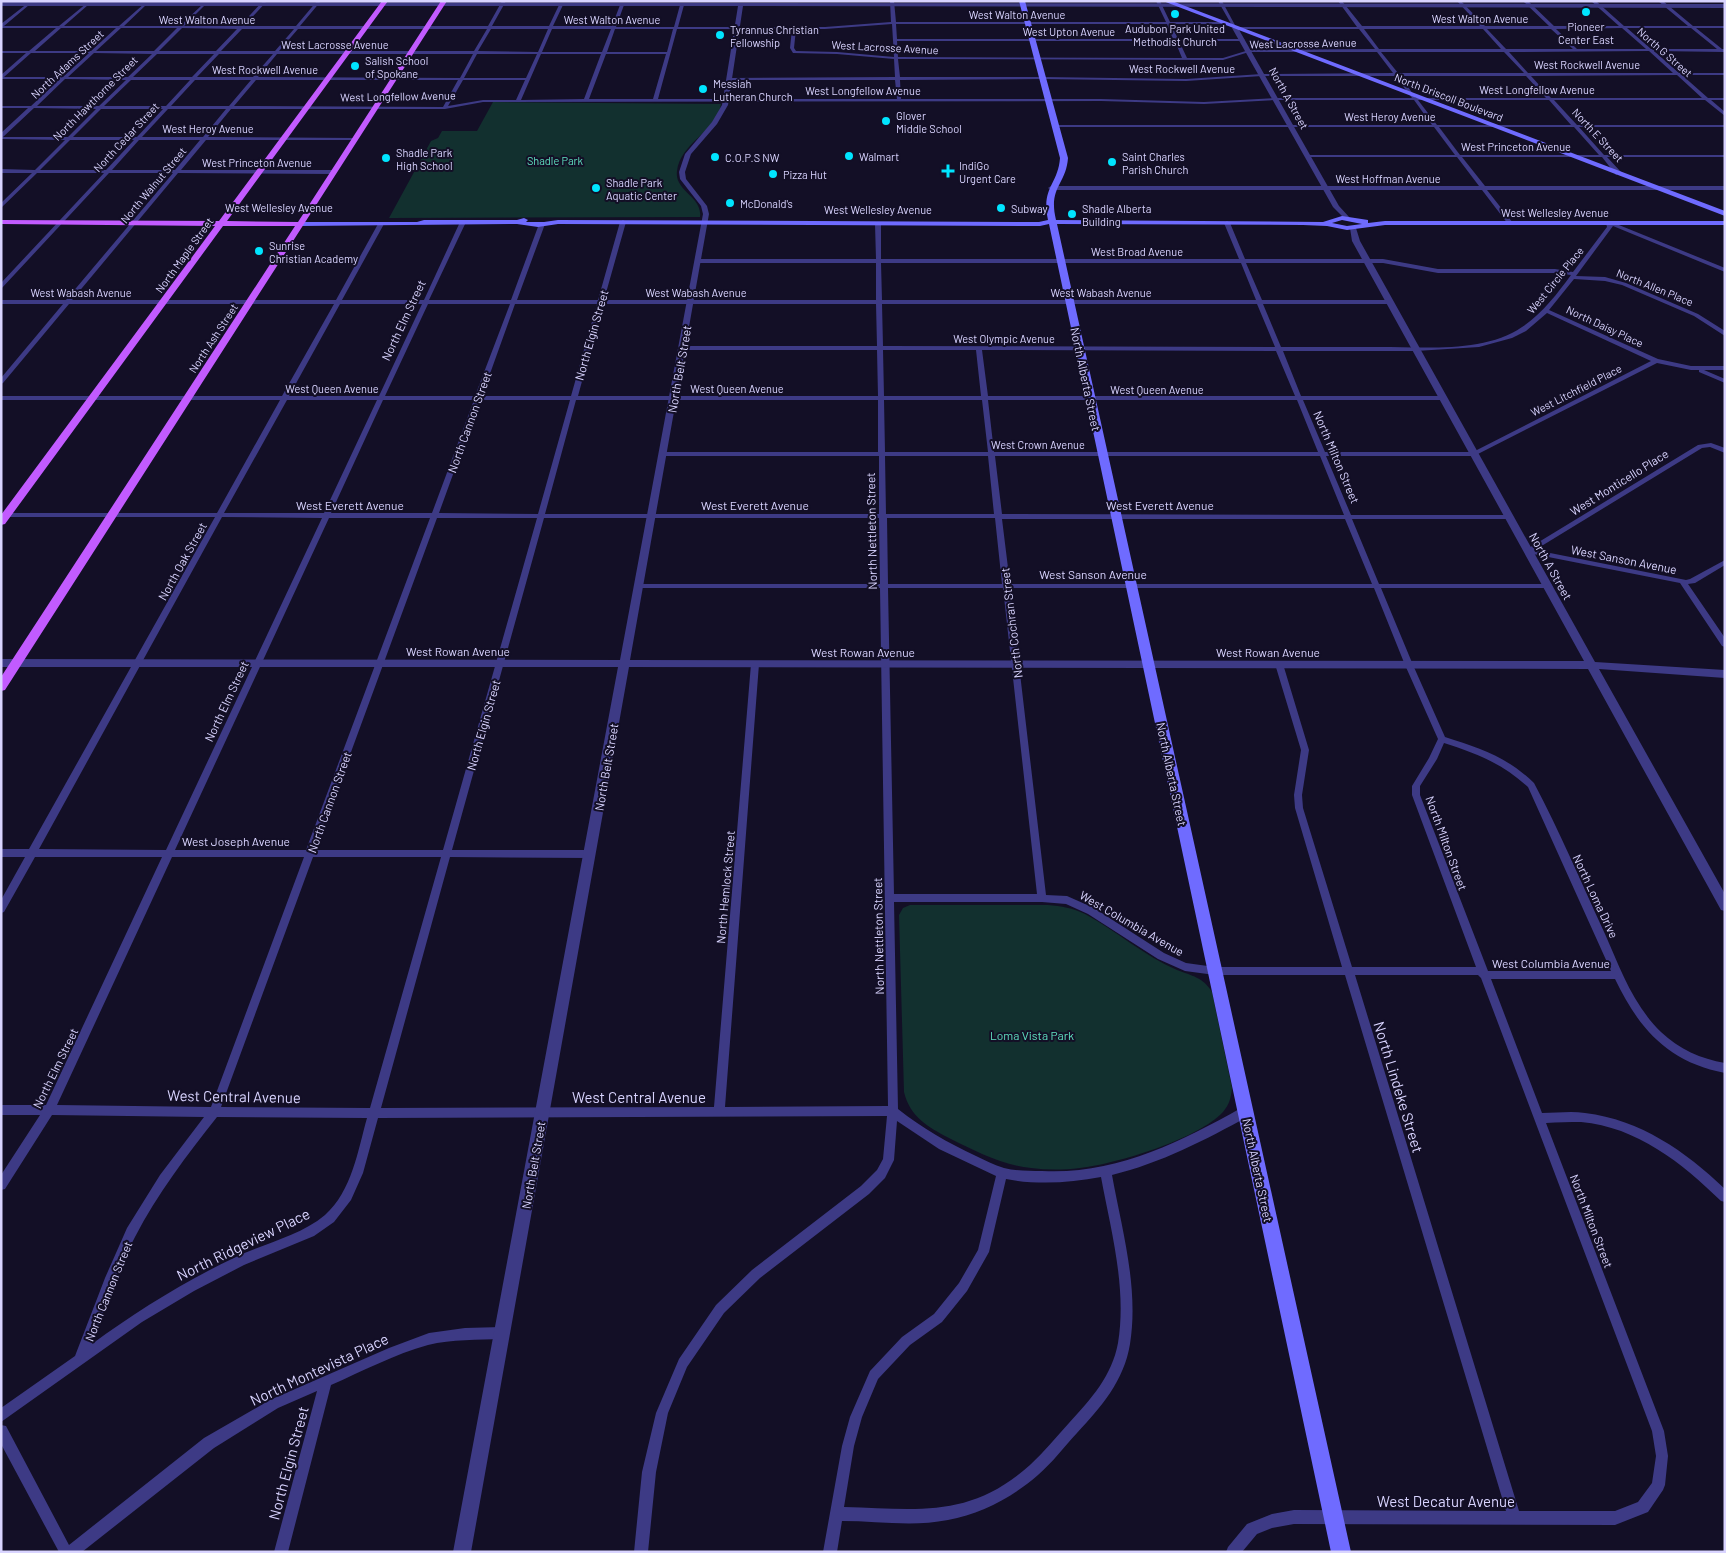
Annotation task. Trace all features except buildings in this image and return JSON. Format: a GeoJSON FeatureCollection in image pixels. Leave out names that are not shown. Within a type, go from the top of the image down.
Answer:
{"type":"FeatureCollection","features":[{"type":"Feature","properties":{"kind":"main road","name":"North Maple Street"},"geometry":{"type":"LineString","coordinates":[[3,517],[384,3]]}},
{"type":"Feature","properties":{"kind":"main road","name":"North Ash Street"},"geometry":{"type":"LineString","coordinates":[[1,687],[443,3]]}},
{"type":"Feature","properties":{"kind":"main road","name":"North Driscoll Boulevard"},"geometry":{"type":"LineString","coordinates":[[1162,3],[1177,6],[1295,50],[1416,98],[1655,188],[1724,221]]}},
{"type":"Feature","properties":{"kind":"main road","name":"North Alberta Street"},"geometry":{"type":"LineString","coordinates":[[1023,4],[1064,163],[1051,188],[1048,200],[1048,222],[1061,260],[1341,1552]]}},
{"type":"Feature","properties":{"kind":"main road","name":"West Wellesley Avenue"},"geometry":{"type":"LineString","coordinates":[[1,222],[518,222],[538,220],[555,220],[558,222]]}},
{"type":"Feature","properties":{"kind":"main road","name":"West Wellesley Avenue"},"geometry":{"type":"LineString","coordinates":[[709,222],[716,220],[1040,220],[1048,222]]}},
{"type":"Feature","properties":{"kind":"main road"},"geometry":{"type":"LineString","coordinates":[[894,224],[920,220],[940,224]]}},
{"type":"Feature","properties":{"kind":"main road","name":"West Wellesley Avenue"},"geometry":{"type":"LineString","coordinates":[[303,221],[381,224],[417,224],[423,221]]}},
{"type":"Feature","properties":{"kind":"main road","name":"West Wellesley Avenue"},"geometry":{"type":"LineString","coordinates":[[518,222],[523,224],[558,222],[940,224],[1048,222],[1303,224],[1724,221]]}},
{"type":"Feature","properties":{"kind":"street"},"geometry":{"type":"LineString","coordinates":[[1525,1],[1576,50]]}},
{"type":"Feature","properties":{"kind":"street","name":"North G Street"},"geometry":{"type":"LineString","coordinates":[[1593,1],[1725,115]]}},
{"type":"Feature","properties":{"kind":"street"},"geometry":{"type":"LineString","coordinates":[[1660,1],[1724,51]]}},
{"type":"Feature","properties":{"kind":"street","name":"North Adams Street"},"geometry":{"type":"LineString","coordinates":[[1,137],[120,27],[150,3]]}},
{"type":"Feature","properties":{"kind":"street","name":"North Cedar Street"},"geometry":{"type":"LineString","coordinates":[[1,287],[264,3]]}},
{"type":"Feature","properties":{"kind":"street","name":"North Walnut Street"},"geometry":{"type":"LineString","coordinates":[[1,382],[318,3]]}},
{"type":"Feature","properties":{"kind":"street"},"geometry":{"type":"LineString","coordinates":[[1,4],[503,3],[622,5],[644,3],[682,5],[742,3],[1162,3],[1186,59]]}},
{"type":"Feature","properties":{"kind":"street"},"geometry":{"type":"LineString","coordinates":[[445,108],[503,3]]}},
{"type":"Feature","properties":{"kind":"street","name":"North Belt Street"},"geometry":{"type":"LineString","coordinates":[[462,1552],[690,302],[698,261],[709,222],[704,206],[683,179],[682,172],[688,154],[721,116],[726,101],[742,3]]}},
{"type":"Feature","properties":{"kind":"street"},"geometry":{"type":"LineString","coordinates":[[893,3],[899,100]]}},
{"type":"Feature","properties":{"kind":"street"},"geometry":{"type":"LineString","coordinates":[[1,26],[28,4]]}},
{"type":"Feature","properties":{"kind":"street"},"geometry":{"type":"LineString","coordinates":[[1,78],[87,4]]}},
{"type":"Feature","properties":{"kind":"street","name":"North Hawthorne Street"},"geometry":{"type":"LineString","coordinates":[[1,206],[203,4]]}},
{"type":"Feature","properties":{"kind":"street"},"geometry":{"type":"LineString","coordinates":[[1177,6],[1221,4],[1462,4],[1725,6]]}},
{"type":"Feature","properties":{"kind":"street","name":"North A Street"},"geometry":{"type":"LineString","coordinates":[[1221,4],[1336,207],[1353,223],[1354,239]]}},
{"type":"Feature","properties":{"kind":"street"},"geometry":{"type":"LineString","coordinates":[[1342,4],[1510,223]]}},
{"type":"Feature","properties":{"kind":"street","name":"North E Street"},"geometry":{"type":"LineString","coordinates":[[1462,4],[1604,156],[1618,172],[1616,173]]}},
{"type":"Feature","properties":{"kind":"street"},"geometry":{"type":"LineString","coordinates":[[518,101],[561,5]]}},
{"type":"Feature","properties":{"kind":"street"},"geometry":{"type":"LineString","coordinates":[[586,101],[622,5]]}},
{"type":"Feature","properties":{"kind":"street"},"geometry":{"type":"LineString","coordinates":[[655,101],[682,5]]}},
{"type":"Feature","properties":{"kind":"street","name":"West Walton Avenue"},"geometry":{"type":"LineString","coordinates":[[1,26],[180,28],[839,28],[894,23],[1223,23]]}},
{"type":"Feature","properties":{"kind":"street","name":"West Lacrosse Avenue"},"geometry":{"type":"LineString","coordinates":[[794,28],[792,48],[794,52],[896,58],[1186,59],[1223,58],[1249,51],[1295,50],[1724,51]]}},
{"type":"Feature","properties":{"kind":"street","name":"West Walton Avenue"},"geometry":{"type":"LineString","coordinates":[[1235,28],[1725,28]]}},
{"type":"Feature","properties":{"kind":"street","name":"West Upton Avenue"},"geometry":{"type":"LineString","coordinates":[[895,40],[1243,40]]}},
{"type":"Feature","properties":{"kind":"street","name":"West Lacrosse Avenue"},"geometry":{"type":"LineString","coordinates":[[1,52],[668,53]]}},
{"type":"Feature","properties":{"kind":"street","name":"West Rockwell Avenue"},"geometry":{"type":"LineString","coordinates":[[730,79],[1043,78],[1186,80],[1262,75],[1725,74]]}},
{"type":"Feature","properties":{"kind":"street","name":"West Rockwell Avenue"},"geometry":{"type":"LineString","coordinates":[[1,78],[528,79]]}},
{"type":"Feature","properties":{"kind":"street","name":"West Longfellow Avenue"},"geometry":{"type":"LineString","coordinates":[[1,107],[445,108],[478,101],[1048,100],[1204,103],[1276,99],[1725,99]]}},
{"type":"Feature","properties":{"kind":"street","name":"West Heroy Avenue"},"geometry":{"type":"LineString","coordinates":[[1056,126],[1725,126]]}},
{"type":"Feature","properties":{"kind":"street","name":"West Heroy Avenue"},"geometry":{"type":"LineString","coordinates":[[1,137],[355,139]]}},
{"type":"Feature","properties":{"kind":"street","name":"West Princeton Avenue"},"geometry":{"type":"LineString","coordinates":[[1308,156],[1725,156]]}},
{"type":"Feature","properties":{"kind":"street","name":"West Princeton Avenue"},"geometry":{"type":"LineString","coordinates":[[1,172],[334,172]]}},
{"type":"Feature","properties":{"kind":"street","name":"West Hoffman Avenue"},"geometry":{"type":"LineString","coordinates":[[1051,188],[1725,188]]}},
{"type":"Feature","properties":{"kind":"street","name":"North A Street"},"geometry":{"type":"LineString","coordinates":[[1336,207],[1337,223],[1354,239],[1367,261],[1725,906]]}},
{"type":"Feature","properties":{"kind":"street","name":"North Elm Street"},"geometry":{"type":"LineString","coordinates":[[1,1185],[50,1110],[463,222]]}},
{"type":"Feature","properties":{"kind":"street","name":"North Elgin Street"},"geometry":{"type":"LineString","coordinates":[[374,1113],[622,222]]}},
{"type":"Feature","properties":{"kind":"street","name":"North Milton Street"},"geometry":{"type":"LineString","coordinates":[[1226,223],[1409,665],[1442,739],[1433,759],[1416,786],[1416,796],[1658,1431],[1662,1456],[1658,1485]]}},
{"type":"Feature","properties":{"kind":"street"},"geometry":{"type":"LineString","coordinates":[[1609,223],[1725,270]]}},
{"type":"Feature","properties":{"kind":"street","name":"West Circle Place"},"geometry":{"type":"LineString","coordinates":[[1416,349],[1462,347],[1499,340],[1527,328],[1545,310],[1573,276],[1610,226],[1609,223]]}},
{"type":"Feature","properties":{"kind":"street","name":"North Oak Street"},"geometry":{"type":"LineString","coordinates":[[1,909],[381,224]]}},
{"type":"Feature","properties":{"kind":"street","name":"North Cannon Street"},"geometry":{"type":"LineString","coordinates":[[79,1361],[122,1251],[170,1167],[214,1112],[542,224]]}},
{"type":"Feature","properties":{"kind":"street","name":"North Nettleton Street"},"geometry":{"type":"LineString","coordinates":[[641,1552],[649,1472],[662,1414],[683,1363],[720,1309],[756,1274],[865,1190],[881,1174],[888,1160],[893,1111],[878,224]]}},
{"type":"Feature","properties":{"kind":"street","name":"West Broad Avenue"},"geometry":{"type":"LineString","coordinates":[[698,261],[1367,261],[1392,262],[1438,271],[1555,271],[1573,276]]}},
{"type":"Feature","properties":{"kind":"street","name":"North Allen Place"},"geometry":{"type":"LineString","coordinates":[[1573,276],[1605,279],[1624,284],[1696,315],[1725,334]]}},
{"type":"Feature","properties":{"kind":"street","name":"West Wabash Avenue"},"geometry":{"type":"LineString","coordinates":[[1,302],[1390,302]]}},
{"type":"Feature","properties":{"kind":"street","name":"North Daisy Place"},"geometry":{"type":"LineString","coordinates":[[1545,310],[1656,361]]}},
{"type":"Feature","properties":{"kind":"street","name":"West Olympic Avenue"},"geometry":{"type":"LineString","coordinates":[[682,348],[1416,349]]}},
{"type":"Feature","properties":{"kind":"street","name":"North Cochran Street"},"geometry":{"type":"LineString","coordinates":[[980,348],[1042,898]]}},
{"type":"Feature","properties":{"kind":"street"},"geometry":{"type":"LineString","coordinates":[[1656,361],[1691,368],[1725,381]]}},
{"type":"Feature","properties":{"kind":"street","name":"West Litchfield Place"},"geometry":{"type":"LineString","coordinates":[[1474,454],[1656,361]]}},
{"type":"Feature","properties":{"kind":"street"},"geometry":{"type":"LineString","coordinates":[[1691,368],[1725,368]]}},
{"type":"Feature","properties":{"kind":"street","name":"West Queen Avenue"},"geometry":{"type":"LineString","coordinates":[[1,398],[1443,398]]}},
{"type":"Feature","properties":{"kind":"street","name":"West Monticello Place"},"geometry":{"type":"LineString","coordinates":[[1528,551],[1700,446],[1711,445],[1725,451]]}},
{"type":"Feature","properties":{"kind":"street","name":"West Crown Avenue"},"geometry":{"type":"LineString","coordinates":[[663,454],[1474,454]]}},
{"type":"Feature","properties":{"kind":"street","name":"West Everett Avenue"},"geometry":{"type":"LineString","coordinates":[[3,517],[112,515],[1509,517]]}},
{"type":"Feature","properties":{"kind":"street","name":"West Sanson Avenue"},"geometry":{"type":"LineString","coordinates":[[1528,551],[1685,582]]}},
{"type":"Feature","properties":{"kind":"street"},"geometry":{"type":"LineString","coordinates":[[1725,562],[1685,582],[1725,644]]}},
{"type":"Feature","properties":{"kind":"street"},"geometry":{"type":"LineString","coordinates":[[1716,568],[1725,570]]}},
{"type":"Feature","properties":{"kind":"street","name":"West Sanson Avenue"},"geometry":{"type":"LineString","coordinates":[[638,586],[1548,586]]}},
{"type":"Feature","properties":{"kind":"street","name":"West Rowan Avenue"},"geometry":{"type":"LineString","coordinates":[[1,662],[1591,665],[1725,674]]}},
{"type":"Feature","properties":{"kind":"street","name":"North Hemlock Street"},"geometry":{"type":"LineString","coordinates":[[719,1112],[755,664]]}},
{"type":"Feature","properties":{"kind":"street","name":"North Lindeke Street"},"geometry":{"type":"LineString","coordinates":[[1279,664],[1305,750],[1298,795],[1299,808],[1514,1517]]}},
{"type":"Feature","properties":{"kind":"street","name":"North Loma Drive"},"geometry":{"type":"LineString","coordinates":[[1442,739],[1496,757],[1511,766],[1531,785],[1619,975],[1640,1014],[1659,1037],[1685,1056],[1709,1066],[1725,1068]]}},
{"type":"Feature","properties":{"kind":"street","name":"West Joseph Avenue"},"geometry":{"type":"LineString","coordinates":[[1,853],[590,854]]}},
{"type":"Feature","properties":{"kind":"street","name":"West Columbia Avenue"},"geometry":{"type":"LineString","coordinates":[[890,898],[1042,898],[1067,900],[1092,911],[1161,956],[1185,967],[1215,971],[1619,975]]}},
{"type":"Feature","properties":{"kind":"street","name":"West Central Avenue"},"geometry":{"type":"LineString","coordinates":[[1,1110],[374,1113],[893,1111]]}},
{"type":"Feature","properties":{"kind":"street"},"geometry":{"type":"LineString","coordinates":[[893,1111],[918,1132],[957,1153],[1002,1172],[1044,1178],[1076,1178],[1106,1172],[1186,1144],[1245,1112]]}},
{"type":"Feature","properties":{"kind":"street","name":"North Ridgeview Place"},"geometry":{"type":"LineString","coordinates":[[1,1416],[138,1318],[190,1287],[240,1262],[310,1232],[330,1218],[347,1196],[357,1173],[374,1113]]}},
{"type":"Feature","properties":{"kind":"street"},"geometry":{"type":"LineString","coordinates":[[1540,1118],[1586,1118],[1626,1127],[1658,1141],[1698,1171],[1725,1197]]}},
{"type":"Feature","properties":{"kind":"street"},"geometry":{"type":"LineString","coordinates":[[830,1552],[848,1446],[856,1417],[874,1375],[906,1341],[938,1318],[963,1287],[983,1252],[1002,1172]]}},
{"type":"Feature","properties":{"kind":"street"},"geometry":{"type":"LineString","coordinates":[[837,1514],[947,1514],[980,1504],[1010,1488],[1034,1469],[1103,1397],[1119,1366],[1124,1342],[1126,1315],[1121,1263],[1106,1172]]}},
{"type":"Feature","properties":{"kind":"street","name":"North Montevista Place"},"geometry":{"type":"LineString","coordinates":[[71,1552],[209,1443],[274,1404],[393,1352],[429,1339],[465,1334],[502,1333]]}},
{"type":"Feature","properties":{"kind":"street","name":"North Elgin Street"},"geometry":{"type":"LineString","coordinates":[[281,1552],[326,1382]]}},
{"type":"Feature","properties":{"kind":"street"},"geometry":{"type":"LineString","coordinates":[[1,1431],[66,1552]]}},
{"type":"Feature","properties":{"kind":"street","name":"West Decatur Avenue"},"geometry":{"type":"LineString","coordinates":[[1233,1552],[1252,1530],[1272,1521],[1294,1517],[1615,1518],[1643,1507],[1658,1485]]}},
{"type":"Feature","properties":{"kind":"green space","name":"Shadle Park"},"geometry":{"type":"Polygon","coordinates":[[[493,102],[721,104],[713,122],[685,153],[677,171],[677,178],[680,184],[700,210],[700,217],[389,218],[431,141],[438,138],[442,131],[477,131],[493,102]]]}},
{"type":"Feature","properties":{"kind":"green space","name":"Loma Vista Park"},"geometry":{"type":"Polygon","coordinates":[[[910,905],[1048,905],[1071,909],[1097,921],[1165,964],[1201,980],[1212,992],[1232,1088],[1227,1107],[1211,1122],[1176,1141],[1134,1156],[1095,1166],[1074,1169],[1043,1169],[999,1161],[934,1130],[915,1115],[904,1092],[899,915],[903,908],[910,905]]]}},
{"type":"Feature","properties":{"kind":"place","name":"Pioneer Center East"},"geometry":{"type":"Point","coordinates":[1586,12]}},
{"type":"Feature","properties":{"kind":"place","name":"Audubon Park United Methodist Church"},"geometry":{"type":"Point","coordinates":[1175,14]}},
{"type":"Feature","properties":{"kind":"place","name":"Tyrannus Christian Fellowship"},"geometry":{"type":"Point","coordinates":[720,35]}},
{"type":"Feature","properties":{"kind":"place","name":"Salish School of Spokane"},"geometry":{"type":"Point","coordinates":[355,66]}},
{"type":"Feature","properties":{"kind":"place","name":"Messiah Lutheran Church"},"geometry":{"type":"Point","coordinates":[703,89]}},
{"type":"Feature","properties":{"kind":"place","name":"Glover Middle School"},"geometry":{"type":"Point","coordinates":[886,121]}},
{"type":"Feature","properties":{"kind":"place","name":"Walmart"},"geometry":{"type":"Point","coordinates":[849,156]}},
{"type":"Feature","properties":{"kind":"place","name":"C.O.P.S NW"},"geometry":{"type":"Point","coordinates":[715,157]}},
{"type":"Feature","properties":{"kind":"place","name":"Shadle Park High School"},"geometry":{"type":"Point","coordinates":[386,158]}},
{"type":"Feature","properties":{"kind":"place","name":"Saint Charles Parish Church"},"geometry":{"type":"Point","coordinates":[1112,162]}},
{"type":"Feature","properties":{"kind":"place","name":"IndiGo Urgent Care"},"geometry":{"type":"Point","coordinates":[948,171]}},
{"type":"Feature","properties":{"kind":"place","name":"Pizza Hut"},"geometry":{"type":"Point","coordinates":[773,174]}},
{"type":"Feature","properties":{"kind":"place","name":"Shadle Park Aquatic Center"},"geometry":{"type":"Point","coordinates":[596,188]}},
{"type":"Feature","properties":{"kind":"place","name":"McDonald's"},"geometry":{"type":"Point","coordinates":[730,203]}},
{"type":"Feature","properties":{"kind":"place","name":"Subway"},"geometry":{"type":"Point","coordinates":[1001,208]}},
{"type":"Feature","properties":{"kind":"place","name":"Shadle Alberta Building"},"geometry":{"type":"Point","coordinates":[1072,214]}},
{"type":"Feature","properties":{"kind":"place","name":"Sunrise Christian Academy"},"geometry":{"type":"Point","coordinates":[259,251]}}]}
